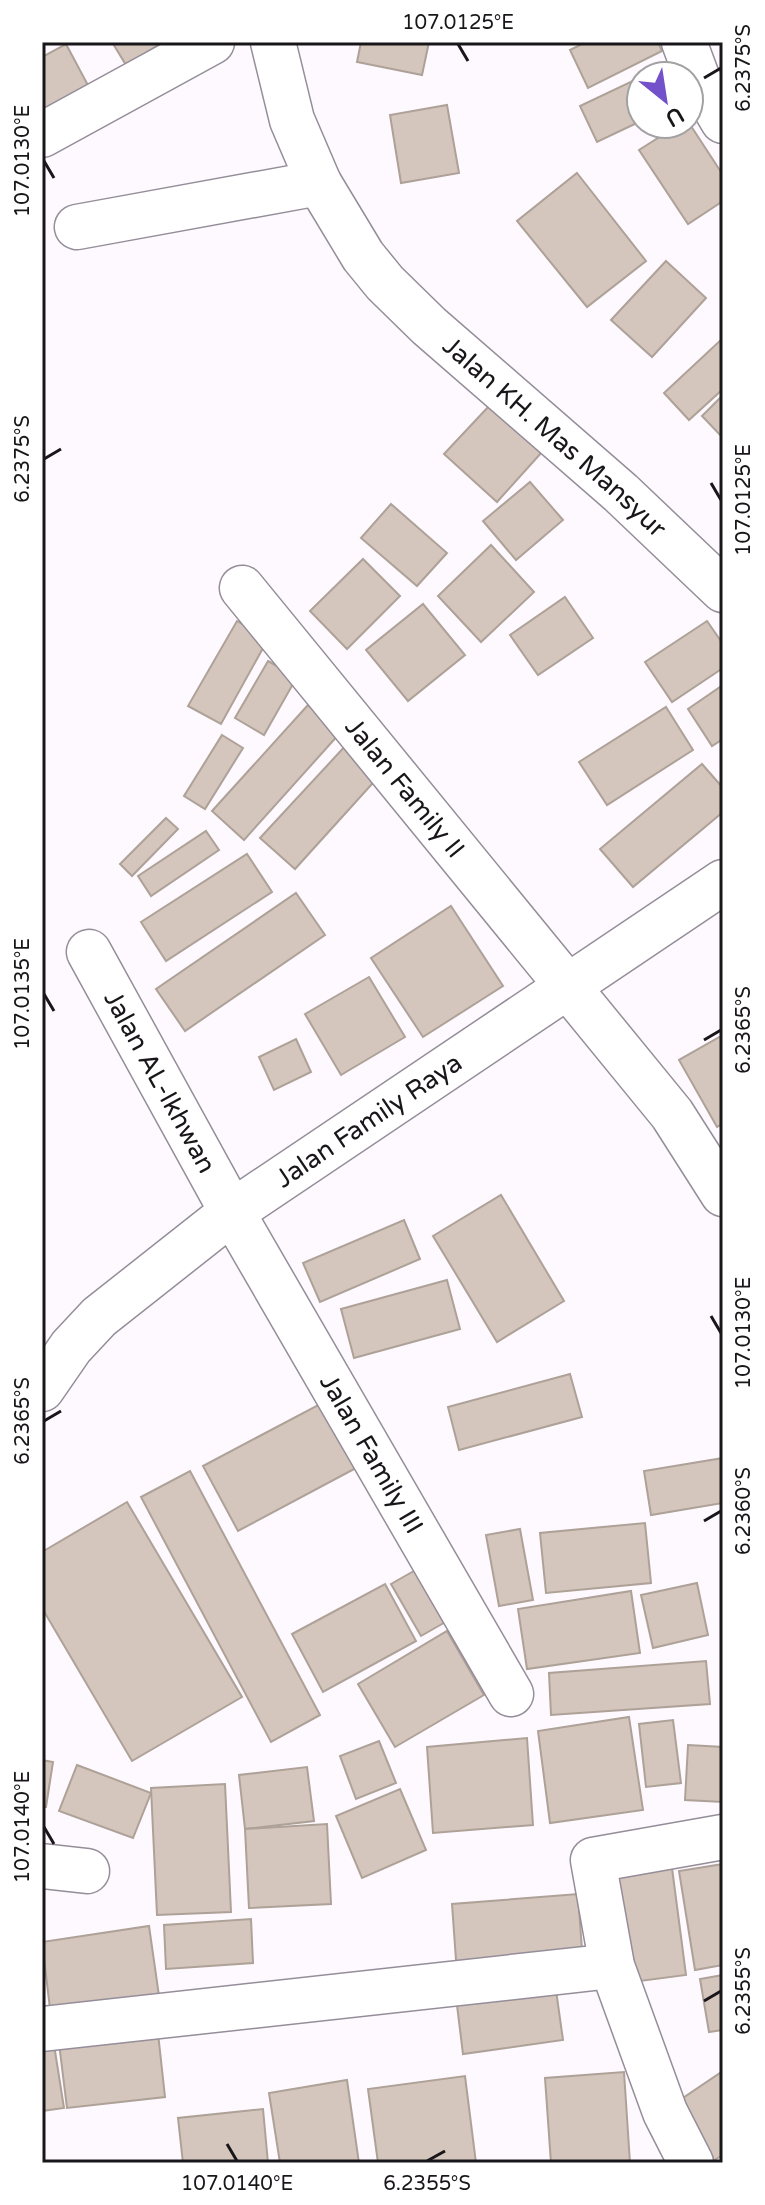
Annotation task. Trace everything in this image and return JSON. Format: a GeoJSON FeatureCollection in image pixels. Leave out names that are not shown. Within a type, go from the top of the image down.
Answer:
{"type":"FeatureCollection","features":[{"type":"Feature","properties":{"kind":"street"},"geometry":{"type":"LineString","coordinates":[[42,135],[212,42]]}},
{"type":"Feature","properties":{"kind":"street","name":"Jalan KH. Mas Mansyur"},"geometry":{"type":"LineString","coordinates":[[273,42],[292,120],[319,183],[374,270],[429,326],[621,493],[723,590]]}},
{"type":"Feature","properties":{"kind":"street"},"geometry":{"type":"LineString","coordinates":[[684,42],[704,90],[723,121]]}},
{"type":"Feature","properties":{"kind":"street"},"geometry":{"type":"LineString","coordinates":[[77,227],[319,183]]}},
{"type":"Feature","properties":{"kind":"street","name":"Jalan Family II"},"geometry":{"type":"LineString","coordinates":[[242,588],[672,1114],[723,1194]]}},
{"type":"Feature","properties":{"kind":"street","name":"Jalan Family Raya"},"geometry":{"type":"LineString","coordinates":[[42,1389],[71,1347],[99,1317],[232,1212],[723,882]]}},
{"type":"Feature","properties":{"kind":"street","name":"Jalan AL-Ikhwan"},"geometry":{"type":"LineString","coordinates":[[89,952],[232,1212]]}},
{"type":"Feature","properties":{"kind":"street","name":"Jalan Family III"},"geometry":{"type":"LineString","coordinates":[[232,1212],[511,1694]]}},
{"type":"Feature","properties":{"kind":"street"},"geometry":{"type":"LineString","coordinates":[[691,2163],[665,2112],[612,1966],[593,1860],[723,1837]]}},
{"type":"Feature","properties":{"kind":"street"},"geometry":{"type":"LineString","coordinates":[[42,1866],[87,1871]]}},
{"type":"Feature","properties":{"kind":"street"},"geometry":{"type":"LineString","coordinates":[[42,2029],[612,1966]]}},
{"type":"Feature","properties":{"kind":"building"},"geometry":{"type":"Polygon","coordinates":[[[112,42],[163,42],[126,65],[112,42]]]}},
{"type":"Feature","properties":{"kind":"building"},"geometry":{"type":"Polygon","coordinates":[[[361,42],[429,42],[422,75],[357,62],[361,42]]]}},
{"type":"Feature","properties":{"kind":"building"},"geometry":{"type":"Polygon","coordinates":[[[586,42],[658,42],[662,51],[644,60],[625,60],[625,70],[588,88],[570,50],[586,42]]]}},
{"type":"Feature","properties":{"kind":"building"},"geometry":{"type":"Polygon","coordinates":[[[66,44],[90,89],[42,114],[42,57],[66,44]]]}},
{"type":"Feature","properties":{"kind":"building"},"geometry":{"type":"Polygon","coordinates":[[[625,85],[625,129],[597,142],[580,106],[625,85]]]}},
{"type":"Feature","properties":{"kind":"building"},"geometry":{"type":"Polygon","coordinates":[[[447,105],[459,173],[401,183],[390,115],[447,105]]]}},
{"type":"Feature","properties":{"kind":"building"},"geometry":{"type":"Polygon","coordinates":[[[655,140],[700,140],[723,175],[723,201],[688,224],[639,150],[655,140]]]}},
{"type":"Feature","properties":{"kind":"building"},"geometry":{"type":"Polygon","coordinates":[[[577,173],[646,261],[587,307],[517,221],[577,173]]]}},
{"type":"Feature","properties":{"kind":"building"},"geometry":{"type":"Polygon","coordinates":[[[666,261],[706,298],[652,357],[611,320],[666,261]]]}},
{"type":"Feature","properties":{"kind":"building"},"geometry":{"type":"Polygon","coordinates":[[[723,338],[723,389],[689,420],[664,393],[723,338]]]}},
{"type":"Feature","properties":{"kind":"building"},"geometry":{"type":"Polygon","coordinates":[[[723,395],[723,438],[702,416],[723,395]]]}},
{"type":"Feature","properties":{"kind":"building"},"geometry":{"type":"Polygon","coordinates":[[[490,405],[542,452],[497,502],[444,454],[490,405]]]}},
{"type":"Feature","properties":{"kind":"building"},"geometry":{"type":"Polygon","coordinates":[[[530,482],[563,520],[516,560],[483,521],[530,482]]]}},
{"type":"Feature","properties":{"kind":"building"},"geometry":{"type":"Polygon","coordinates":[[[391,504],[447,553],[417,586],[361,538],[391,504]]]}},
{"type":"Feature","properties":{"kind":"building"},"geometry":{"type":"Polygon","coordinates":[[[491,545],[534,592],[481,642],[438,596],[491,545]]]}},
{"type":"Feature","properties":{"kind":"building"},"geometry":{"type":"Polygon","coordinates":[[[363,559],[400,596],[347,649],[310,611],[363,559]]]}},
{"type":"Feature","properties":{"kind":"building"},"geometry":{"type":"Polygon","coordinates":[[[565,597],[593,638],[538,675],[510,635],[565,597]]]}},
{"type":"Feature","properties":{"kind":"building"},"geometry":{"type":"Polygon","coordinates":[[[423,604],[465,655],[408,701],[366,650],[423,604]]]}},
{"type":"Feature","properties":{"kind":"building"},"geometry":{"type":"Polygon","coordinates":[[[237,621],[268,639],[221,724],[188,706],[237,621]]]}},
{"type":"Feature","properties":{"kind":"building"},"geometry":{"type":"Polygon","coordinates":[[[707,621],[723,644],[723,668],[672,702],[645,662],[707,621]]]}},
{"type":"Feature","properties":{"kind":"building"},"geometry":{"type":"Polygon","coordinates":[[[268,661],[297,677],[264,735],[235,718],[268,661]]]}},
{"type":"Feature","properties":{"kind":"building"},"geometry":{"type":"Polygon","coordinates":[[[723,685],[723,739],[712,746],[688,709],[723,685]]]}},
{"type":"Feature","properties":{"kind":"building"},"geometry":{"type":"Polygon","coordinates":[[[308,705],[340,733],[244,840],[212,811],[308,705]]]}},
{"type":"Feature","properties":{"kind":"building"},"geometry":{"type":"Polygon","coordinates":[[[666,707],[693,750],[607,805],[579,762],[666,707]]]}},
{"type":"Feature","properties":{"kind":"building"},"geometry":{"type":"Polygon","coordinates":[[[222,735],[243,748],[205,809],[184,796],[222,735]]]}},
{"type":"Feature","properties":{"kind":"building"},"geometry":{"type":"Polygon","coordinates":[[[348,743],[381,774],[295,869],[260,838],[348,743]]]}},
{"type":"Feature","properties":{"kind":"building"},"geometry":{"type":"Polygon","coordinates":[[[702,764],[723,788],[723,812],[633,887],[600,849],[702,764]]]}},
{"type":"Feature","properties":{"kind":"building"},"geometry":{"type":"Polygon","coordinates":[[[166,818],[178,829],[132,876],[120,864],[166,818]]]}},
{"type":"Feature","properties":{"kind":"building"},"geometry":{"type":"Polygon","coordinates":[[[206,831],[219,850],[151,896],[138,876],[206,831]]]}},
{"type":"Feature","properties":{"kind":"building"},"geometry":{"type":"Polygon","coordinates":[[[247,854],[272,892],[166,961],[141,922],[247,854]]]}},
{"type":"Feature","properties":{"kind":"building"},"geometry":{"type":"Polygon","coordinates":[[[296,893],[325,935],[185,1031],[156,989],[296,893]]]}},
{"type":"Feature","properties":{"kind":"building"},"geometry":{"type":"Polygon","coordinates":[[[451,906],[503,986],[423,1037],[371,958],[451,906]]]}},
{"type":"Feature","properties":{"kind":"building"},"geometry":{"type":"Polygon","coordinates":[[[369,977],[405,1037],[341,1075],[305,1014],[369,977]]]}},
{"type":"Feature","properties":{"kind":"building"},"geometry":{"type":"Polygon","coordinates":[[[723,1035],[723,1124],[717,1127],[679,1060],[723,1035]]]}},
{"type":"Feature","properties":{"kind":"building"},"geometry":{"type":"Polygon","coordinates":[[[296,1039],[311,1072],[274,1090],[259,1057],[296,1039]]]}},
{"type":"Feature","properties":{"kind":"building"},"geometry":{"type":"Polygon","coordinates":[[[501,1195],[564,1301],[497,1342],[433,1236],[501,1195]]]}},
{"type":"Feature","properties":{"kind":"building"},"geometry":{"type":"Polygon","coordinates":[[[404,1220],[420,1259],[320,1302],[303,1263],[404,1220]]]}},
{"type":"Feature","properties":{"kind":"building"},"geometry":{"type":"Polygon","coordinates":[[[447,1280],[460,1329],[354,1358],[341,1309],[447,1280]]]}},
{"type":"Feature","properties":{"kind":"building"},"geometry":{"type":"Polygon","coordinates":[[[570,1374],[582,1417],[459,1450],[448,1407],[570,1374]]]}},
{"type":"Feature","properties":{"kind":"building"},"geometry":{"type":"Polygon","coordinates":[[[322,1403],[356,1468],[238,1531],[203,1466],[322,1403]]]}},
{"type":"Feature","properties":{"kind":"building"},"geometry":{"type":"Polygon","coordinates":[[[723,1458],[723,1503],[651,1515],[644,1471],[723,1458]]]}},
{"type":"Feature","properties":{"kind":"building"},"geometry":{"type":"Polygon","coordinates":[[[190,1471],[320,1715],[271,1742],[141,1497],[190,1471]]]}},
{"type":"Feature","properties":{"kind":"building"},"geometry":{"type":"Polygon","coordinates":[[[127,1502],[242,1697],[132,1761],[42,1608],[42,1552],[127,1502]]]}},
{"type":"Feature","properties":{"kind":"building"},"geometry":{"type":"Polygon","coordinates":[[[645,1523],[651,1583],[546,1593],[540,1533],[645,1523]]]}},
{"type":"Feature","properties":{"kind":"building"},"geometry":{"type":"Polygon","coordinates":[[[520,1529],[533,1600],[499,1606],[486,1535],[520,1529]]]}},
{"type":"Feature","properties":{"kind":"building"},"geometry":{"type":"Polygon","coordinates":[[[419,1568],[449,1620],[421,1636],[391,1584],[419,1568]]]}},
{"type":"Feature","properties":{"kind":"building"},"geometry":{"type":"Polygon","coordinates":[[[697,1583],[708,1635],[653,1648],[641,1595],[697,1583]]]}},
{"type":"Feature","properties":{"kind":"building"},"geometry":{"type":"Polygon","coordinates":[[[385,1584],[416,1641],[323,1692],[292,1634],[385,1584]]]}},
{"type":"Feature","properties":{"kind":"building"},"geometry":{"type":"Polygon","coordinates":[[[631,1591],[640,1653],[527,1669],[518,1609],[631,1591]]]}},
{"type":"Feature","properties":{"kind":"building"},"geometry":{"type":"Polygon","coordinates":[[[447,1631],[484,1695],[395,1747],[358,1684],[447,1631]]]}},
{"type":"Feature","properties":{"kind":"building"},"geometry":{"type":"Polygon","coordinates":[[[706,1661],[710,1704],[551,1715],[549,1673],[706,1661]]]}},
{"type":"Feature","properties":{"kind":"building"},"geometry":{"type":"Polygon","coordinates":[[[629,1717],[643,1810],[550,1823],[538,1731],[629,1717]]]}},
{"type":"Feature","properties":{"kind":"building"},"geometry":{"type":"Polygon","coordinates":[[[673,1720],[681,1783],[646,1787],[639,1724],[673,1720]]]}},
{"type":"Feature","properties":{"kind":"building"},"geometry":{"type":"Polygon","coordinates":[[[527,1738],[533,1825],[433,1833],[427,1747],[527,1738]]]}},
{"type":"Feature","properties":{"kind":"building"},"geometry":{"type":"Polygon","coordinates":[[[379,1741],[396,1783],[356,1799],[340,1756],[379,1741]]]}},
{"type":"Feature","properties":{"kind":"building"},"geometry":{"type":"Polygon","coordinates":[[[688,1745],[723,1747],[723,1802],[685,1800],[688,1745]]]}},
{"type":"Feature","properties":{"kind":"building"},"geometry":{"type":"Polygon","coordinates":[[[42,1760],[53,1762],[46,1807],[42,1807],[42,1760]]]}},
{"type":"Feature","properties":{"kind":"building"},"geometry":{"type":"Polygon","coordinates":[[[77,1765],[151,1793],[133,1838],[59,1811],[77,1765]]]}},
{"type":"Feature","properties":{"kind":"building"},"geometry":{"type":"Polygon","coordinates":[[[307,1767],[314,1821],[245,1829],[239,1775],[307,1767]]]}},
{"type":"Feature","properties":{"kind":"building"},"geometry":{"type":"Polygon","coordinates":[[[225,1784],[231,1912],[157,1915],[151,1788],[225,1784]]]}},
{"type":"Feature","properties":{"kind":"building"},"geometry":{"type":"Polygon","coordinates":[[[400,1789],[426,1850],[362,1878],[336,1816],[400,1789]]]}},
{"type":"Feature","properties":{"kind":"building"},"geometry":{"type":"Polygon","coordinates":[[[327,1824],[331,1904],[249,1908],[245,1829],[327,1824]]]}},
{"type":"Feature","properties":{"kind":"building"},"geometry":{"type":"Polygon","coordinates":[[[723,1864],[723,1965],[695,1970],[679,1871],[723,1864]]]}},
{"type":"Feature","properties":{"kind":"building"},"geometry":{"type":"Polygon","coordinates":[[[672,1868],[686,1975],[625,1983],[610,1876],[672,1868]]]}},
{"type":"Feature","properties":{"kind":"building"},"geometry":{"type":"Polygon","coordinates":[[[578,1894],[583,1964],[457,1974],[452,1904],[578,1894]]]}},
{"type":"Feature","properties":{"kind":"building"},"geometry":{"type":"Polygon","coordinates":[[[251,1919],[253,1963],[166,1969],[164,1925],[251,1919]]]}},
{"type":"Feature","properties":{"kind":"building"},"geometry":{"type":"Polygon","coordinates":[[[149,1926],[161,2010],[52,2025],[42,1942],[149,1926]]]}},
{"type":"Feature","properties":{"kind":"building"},"geometry":{"type":"Polygon","coordinates":[[[723,1975],[723,2030],[709,2032],[700,1979],[723,1975]]]}},
{"type":"Feature","properties":{"kind":"building"},"geometry":{"type":"Polygon","coordinates":[[[555,1983],[563,2040],[463,2054],[456,1997],[555,1983]]]}},
{"type":"Feature","properties":{"kind":"building"},"geometry":{"type":"Polygon","coordinates":[[[157,2024],[165,2097],[67,2108],[58,2035],[157,2024]]]}},
{"type":"Feature","properties":{"kind":"building"},"geometry":{"type":"Polygon","coordinates":[[[52,2032],[64,2108],[42,2111],[42,2034],[52,2032]]]}},
{"type":"Feature","properties":{"kind":"building"},"geometry":{"type":"Polygon","coordinates":[[[723,2071],[723,2155],[709,2163],[671,2106],[723,2071]]]}},
{"type":"Feature","properties":{"kind":"building"},"geometry":{"type":"Polygon","coordinates":[[[624,2072],[630,2163],[551,2163],[545,2078],[624,2072]]]}},
{"type":"Feature","properties":{"kind":"building"},"geometry":{"type":"Polygon","coordinates":[[[465,2076],[476,2163],[378,2163],[368,2089],[465,2076]]]}},
{"type":"Feature","properties":{"kind":"building"},"geometry":{"type":"Polygon","coordinates":[[[347,2080],[359,2163],[280,2163],[269,2093],[347,2080]]]}},
{"type":"Feature","properties":{"kind":"building"},"geometry":{"type":"Polygon","coordinates":[[[263,2109],[268,2163],[183,2163],[178,2118],[263,2109]]]}}]}
